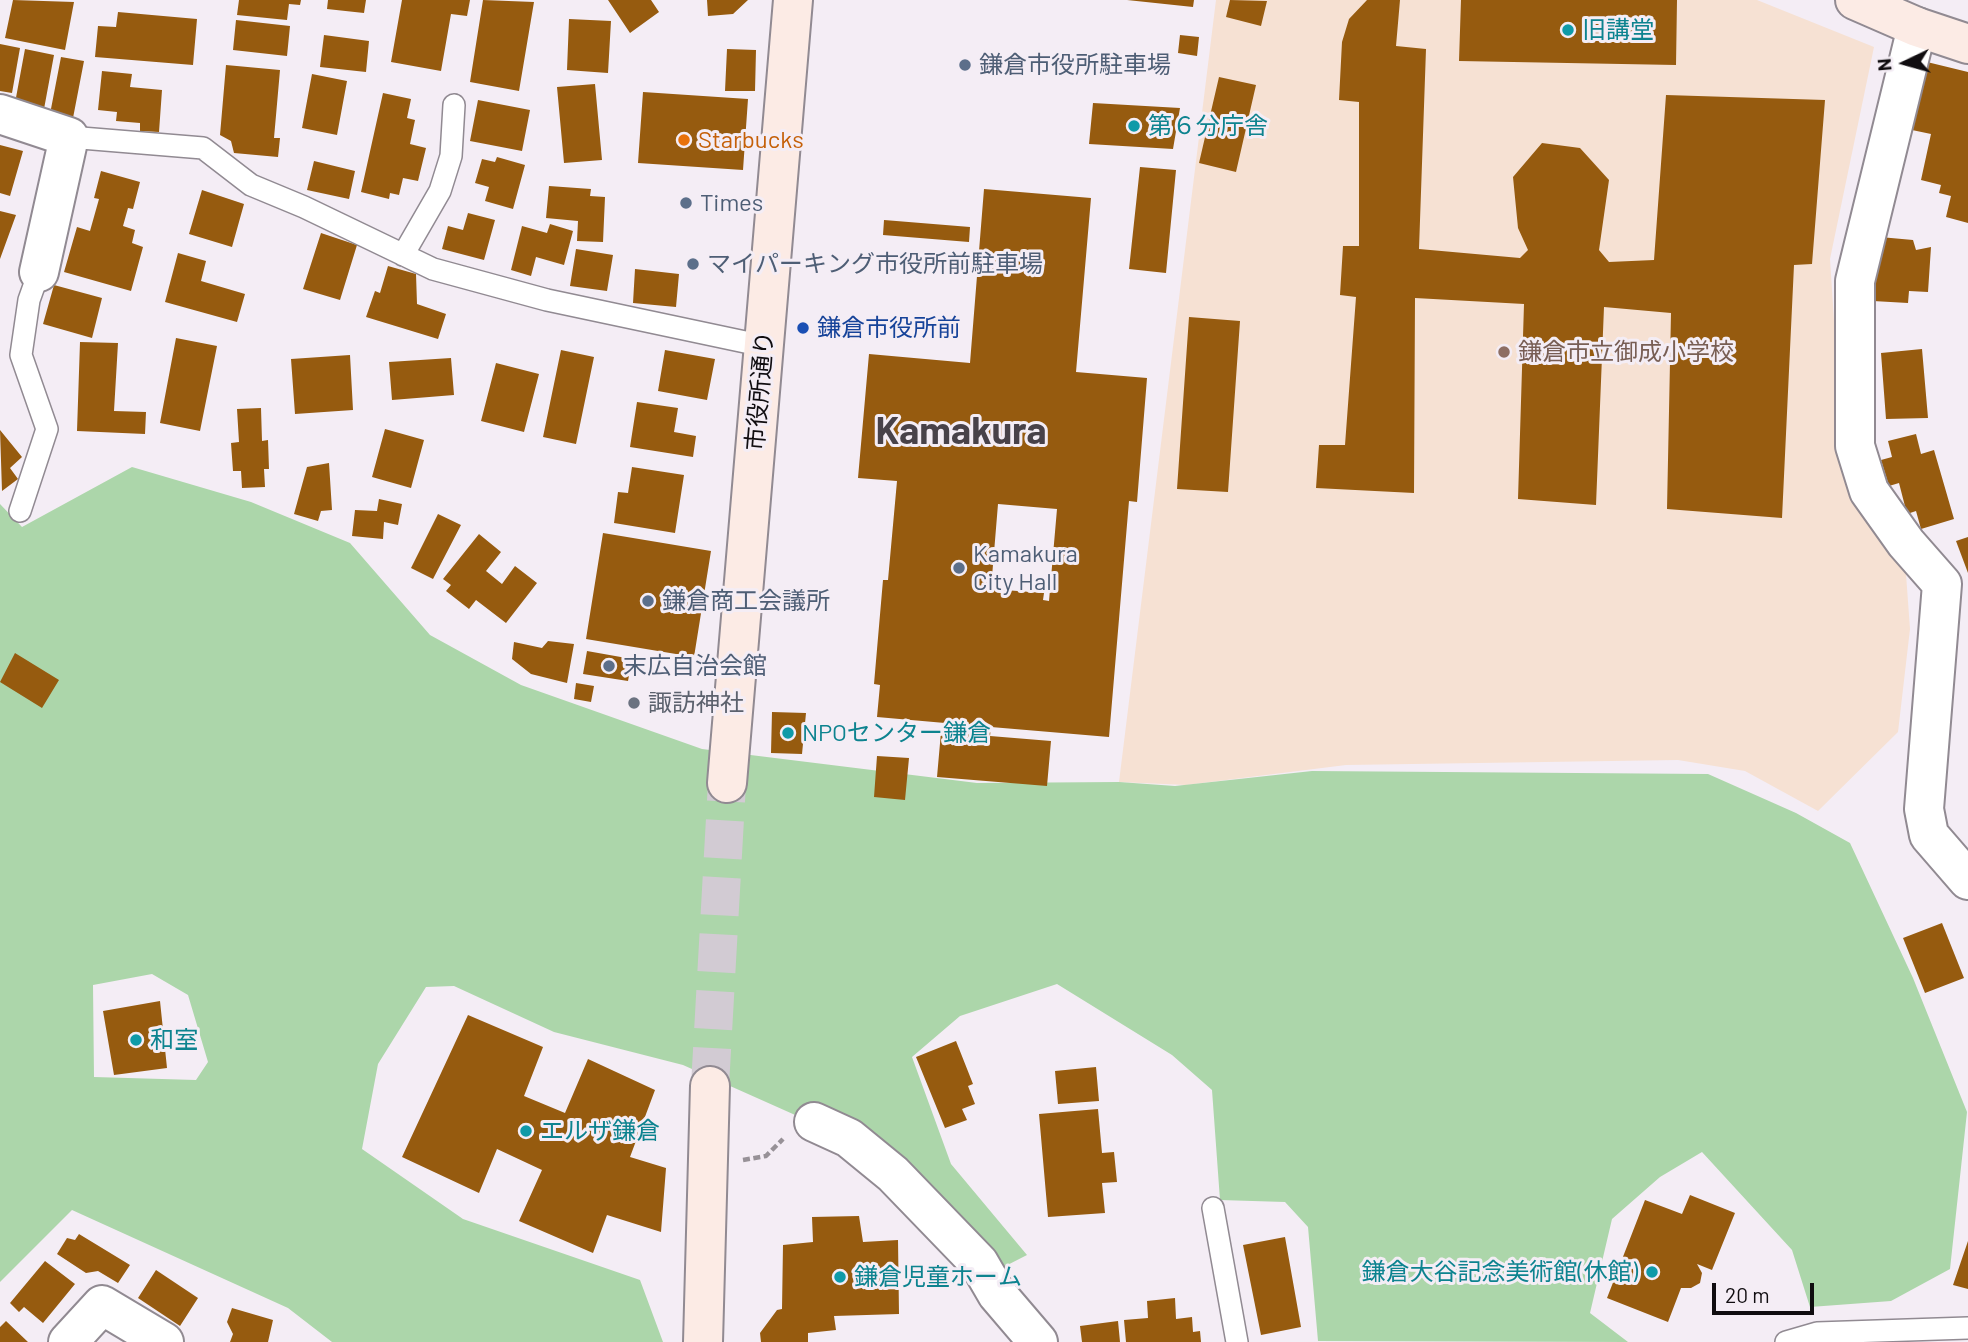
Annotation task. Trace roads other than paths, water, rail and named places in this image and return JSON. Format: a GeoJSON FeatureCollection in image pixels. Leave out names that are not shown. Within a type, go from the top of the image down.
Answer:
{"type":"FeatureCollection","features":[{"type":"Feature","properties":{"kind":"street","name":"市役所通り"},"geometry":{"type":"LineString","coordinates":[[727,783],[793,0]]}},
{"type":"Feature","properties":{"kind":"street"},"geometry":{"type":"LineString","coordinates":[[1855,0],[1917,27],[1968,44]]}},
{"type":"Feature","properties":{"kind":"street"},"geometry":{"type":"LineString","coordinates":[[1917,27],[1855,281],[1856,446],[1868,491],[1906,544],[1942,583],[1924,809],[1929,835],[1968,880]]}},
{"type":"Feature","properties":{"kind":"street"},"geometry":{"type":"LineString","coordinates":[[0,114],[69,136],[39,272]]}},
{"type":"Feature","properties":{"kind":"street"},"geometry":{"type":"LineString","coordinates":[[703,1342],[710,1086]]}},
{"type":"Feature","properties":{"kind":"street"},"geometry":{"type":"LineString","coordinates":[[814,1122],[849,1139],[892,1174],[979,1263],[997,1294],[1038,1342]]}},
{"type":"Feature","properties":{"kind":"street"},"geometry":{"type":"LineString","coordinates":[[68,1342],[102,1305],[164,1342]]}},
{"type":"Feature","properties":{"kind":"lane"},"geometry":{"type":"LineString","coordinates":[[403,255],[440,191],[451,156],[454,105]]}},
{"type":"Feature","properties":{"kind":"lane"},"geometry":{"type":"LineString","coordinates":[[69,136],[203,148],[251,185],[433,269],[547,300],[765,346]]}},
{"type":"Feature","properties":{"kind":"lane"},"geometry":{"type":"LineString","coordinates":[[20,511],[47,429],[20,355],[29,300],[39,272]]}},
{"type":"Feature","properties":{"kind":"lane"},"geometry":{"type":"LineString","coordinates":[[1213,1208],[1237,1342]]}},
{"type":"Feature","properties":{"kind":"lane"},"geometry":{"type":"LineString","coordinates":[[1786,1342],[1817,1333],[1968,1328]]}},
{"type":"Feature","properties":{"kind":"tunnel"},"geometry":{"type":"LineString","coordinates":[[710,1086],[727,783]]}},
{"type":"Feature","properties":{"kind":"place","name":"旧講堂"},"geometry":{"type":"Point","coordinates":[1568,30]}},
{"type":"Feature","properties":{"kind":"place","name":"鎌倉市役所駐車場"},"geometry":{"type":"Point","coordinates":[965,65]}},
{"type":"Feature","properties":{"kind":"place","name":"第６分庁舎"},"geometry":{"type":"Point","coordinates":[1134,126]}},
{"type":"Feature","properties":{"kind":"place","name":"Starbucks"},"geometry":{"type":"Point","coordinates":[684,140]}},
{"type":"Feature","properties":{"kind":"place","name":"Times"},"geometry":{"type":"Point","coordinates":[686,203]}},
{"type":"Feature","properties":{"kind":"place","name":"マイパーキング市役所前駐車場"},"geometry":{"type":"Point","coordinates":[693,264]}},
{"type":"Feature","properties":{"kind":"place","name":"鎌倉市役所前"},"geometry":{"type":"Point","coordinates":[803,328]}},
{"type":"Feature","properties":{"kind":"place","name":"鎌倉市立御成小学校"},"geometry":{"type":"Point","coordinates":[1504,352]}},
{"type":"Feature","properties":{"kind":"place","name":"Kamakura City Hall"},"geometry":{"type":"Point","coordinates":[959,568]}},
{"type":"Feature","properties":{"kind":"place","name":"鎌倉商工会議所"},"geometry":{"type":"Point","coordinates":[648,601]}},
{"type":"Feature","properties":{"kind":"place","name":"末広自治会館"},"geometry":{"type":"Point","coordinates":[609,666]}},
{"type":"Feature","properties":{"kind":"place","name":"諏訪神社"},"geometry":{"type":"Point","coordinates":[634,703]}},
{"type":"Feature","properties":{"kind":"place","name":"NPOセンター鎌倉"},"geometry":{"type":"Point","coordinates":[788,733]}},
{"type":"Feature","properties":{"kind":"place","name":"和室"},"geometry":{"type":"Point","coordinates":[136,1040]}},
{"type":"Feature","properties":{"kind":"place","name":"エルザ鎌倉"},"geometry":{"type":"Point","coordinates":[526,1131]}},
{"type":"Feature","properties":{"kind":"place","name":"鎌倉大谷記念美術館(休館)"},"geometry":{"type":"Point","coordinates":[1652,1272]}},
{"type":"Feature","properties":{"kind":"place","name":"鎌倉児童ホーム"},"geometry":{"type":"Point","coordinates":[840,1277]}},
{"type":"Feature","properties":{"kind":"district","name":"Kamakura"},"geometry":{"type":"Point","coordinates":[961,431]}}]}
